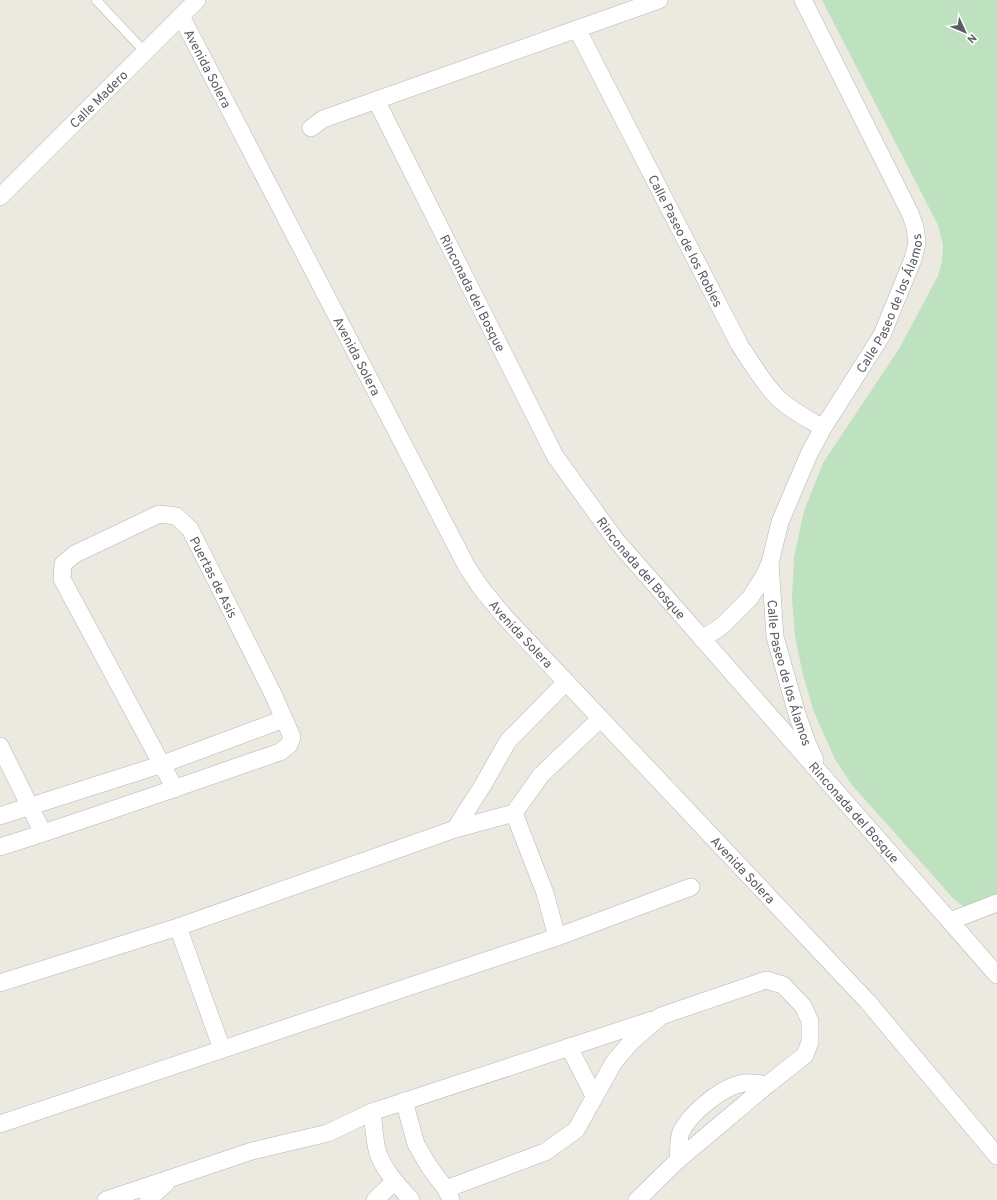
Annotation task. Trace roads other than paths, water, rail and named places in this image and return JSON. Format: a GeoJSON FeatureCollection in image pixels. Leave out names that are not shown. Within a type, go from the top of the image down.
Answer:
{"type":"FeatureCollection","features":[{"type":"Feature","properties":{"kind":"street","name":"Calle Madero"},"geometry":{"type":"LineString","coordinates":[[0,197],[198,0]]}},
{"type":"Feature","properties":{"kind":"street"},"geometry":{"type":"LineString","coordinates":[[312,128],[323,119],[659,0]]}},
{"type":"Feature","properties":{"kind":"street","name":"Calle Paseo de los Álamos"},"geometry":{"type":"LineString","coordinates":[[702,639],[722,626],[750,598],[764,576],[770,563],[780,522],[809,454],[823,428],[882,335],[913,259],[916,243],[915,227],[910,213],[804,0]]}},
{"type":"Feature","properties":{"kind":"street","name":"Avenida Solera"},"geometry":{"type":"LineString","coordinates":[[181,16],[467,567],[481,588],[504,616],[600,719],[868,1002],[997,1156]]}},
{"type":"Feature","properties":{"kind":"street","name":"Calle Paseo de los Robles"},"geometry":{"type":"LineString","coordinates":[[577,29],[739,344],[761,377],[779,399],[823,428]]}},
{"type":"Feature","properties":{"kind":"street","name":"Rinconada del Bosque"},"geometry":{"type":"LineString","coordinates":[[376,100],[555,456],[615,539],[997,975]]}},
{"type":"Feature","properties":{"kind":"street","name":"Puertas de Asis"},"geometry":{"type":"LineString","coordinates":[[0,847],[280,752],[288,745],[292,737],[273,694],[190,529],[176,516],[159,514],[75,554],[63,564],[62,579],[163,764]]}},
{"type":"Feature","properties":{"kind":"street","name":"Calle Paseo de los Álamos"},"geometry":{"type":"LineString","coordinates":[[770,563],[775,637],[797,714],[808,745],[825,779]]}},
{"type":"Feature","properties":{"kind":"street"},"geometry":{"type":"LineString","coordinates":[[455,829],[483,785],[508,741],[566,682]]}},
{"type":"Feature","properties":{"kind":"street"},"geometry":{"type":"LineString","coordinates":[[0,816],[163,764],[284,719]]}},
{"type":"Feature","properties":{"kind":"street"},"geometry":{"type":"LineString","coordinates":[[0,983],[178,927],[455,829],[514,813],[541,775],[600,719]]}},
{"type":"Feature","properties":{"kind":"street"},"geometry":{"type":"LineString","coordinates":[[0,746],[43,833]]}},
{"type":"Feature","properties":{"kind":"street"},"geometry":{"type":"LineString","coordinates":[[163,764],[175,788]]}},
{"type":"Feature","properties":{"kind":"street"},"geometry":{"type":"LineString","coordinates":[[514,813],[545,893],[557,937]]}},
{"type":"Feature","properties":{"kind":"street"},"geometry":{"type":"LineString","coordinates":[[0,1124],[557,937],[690,887]]}},
{"type":"Feature","properties":{"kind":"street"},"geometry":{"type":"LineString","coordinates":[[950,921],[997,903]]}},
{"type":"Feature","properties":{"kind":"street"},"geometry":{"type":"LineString","coordinates":[[178,927],[222,1049]]}},
{"type":"Feature","properties":{"kind":"street"},"geometry":{"type":"LineString","coordinates":[[106,1200],[252,1151],[328,1133],[372,1112],[570,1047],[766,980],[784,985],[803,1006],[810,1021],[810,1042],[805,1055],[678,1160],[637,1200]]}},
{"type":"Feature","properties":{"kind":"street"},"geometry":{"type":"LineString","coordinates":[[404,1101],[416,1144],[448,1194],[544,1152],[576,1130],[614,1062],[632,1041],[661,1016]]}},
{"type":"Feature","properties":{"kind":"street"},"geometry":{"type":"LineString","coordinates":[[570,1047],[594,1096]]}},
{"type":"Feature","properties":{"kind":"street"},"geometry":{"type":"LineString","coordinates":[[678,1160],[680,1134],[689,1120],[704,1106],[721,1093],[735,1086],[746,1083],[767,1085]]}},
{"type":"Feature","properties":{"kind":"street"},"geometry":{"type":"LineString","coordinates":[[372,1112],[379,1155],[395,1181],[411,1200]]}},
{"type":"Feature","properties":{"kind":"street"},"geometry":{"type":"LineString","coordinates":[[148,1200],[170,1179]]}},
{"type":"Feature","properties":{"kind":"street"},"geometry":{"type":"LineString","coordinates":[[375,1200],[395,1181]]}},
{"type":"Feature","properties":{"kind":"lane"},"geometry":{"type":"LineString","coordinates":[[96,0],[145,52]]}}]}
